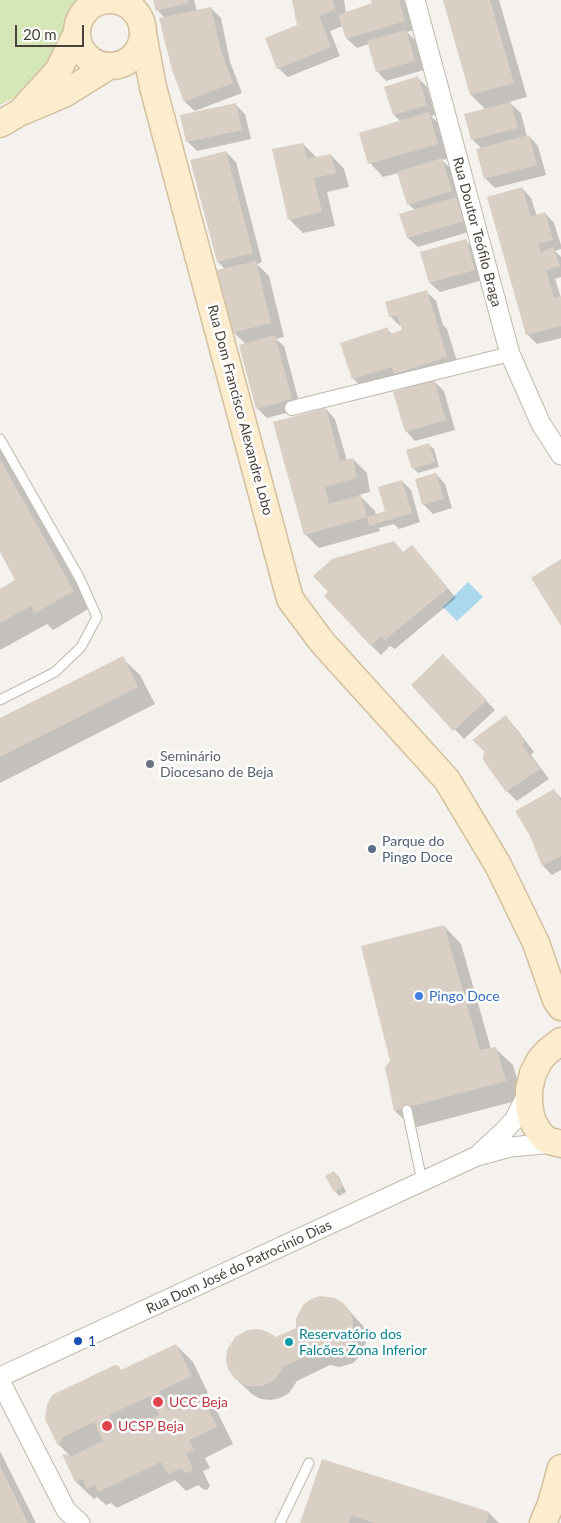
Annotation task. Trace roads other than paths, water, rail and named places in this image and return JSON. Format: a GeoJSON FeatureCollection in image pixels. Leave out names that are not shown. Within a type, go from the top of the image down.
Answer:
{"type":"FeatureCollection","features":[{"type":"Feature","properties":{"kind":"main road"},"geometry":{"type":"LineString","coordinates":[[10,118],[64,94],[113,65],[126,62],[138,50],[143,34],[142,25],[133,5],[116,0],[88,4],[78,24],[77,33],[78,43],[83,52],[99,64],[113,65],[151,78]]}},
{"type":"Feature","properties":{"kind":"main road"},"geometry":{"type":"LineString","coordinates":[[10,118],[58,70],[77,33]]}},
{"type":"Feature","properties":{"kind":"main road","name":"Rua Dom Francisco Alexandre Lobo"},"geometry":{"type":"LineString","coordinates":[[143,34],[151,78],[290,599],[322,642],[447,780],[498,865],[536,944],[559,1004]]}},
{"type":"Feature","properties":{"kind":"main road"},"geometry":{"type":"LineString","coordinates":[[558,1143],[546,1140],[532,1120],[529,1090],[533,1073],[540,1060],[557,1044],[559,1004]]}},
{"type":"Feature","properties":{"kind":"main road"},"geometry":{"type":"LineString","coordinates":[[552,1511],[561,1468]]}},
{"type":"Feature","properties":{"kind":"street","name":"Rua Doutor Teófilo Braga"},"geometry":{"type":"LineString","coordinates":[[415,0],[510,354],[541,424],[561,455]]}},
{"type":"Feature","properties":{"kind":"street"},"geometry":{"type":"LineString","coordinates":[[292,408],[510,354]]}},
{"type":"Feature","properties":{"kind":"street","name":"Rua Dom José do Patrocínio Dias"},"geometry":{"type":"LineString","coordinates":[[477,1156],[514,1120],[529,1090]]}},
{"type":"Feature","properties":{"kind":"street","name":"Rua Dom José do Patrocínio Dias"},"geometry":{"type":"LineString","coordinates":[[0,1377],[477,1156],[510,1146],[558,1143]]}},
{"type":"Feature","properties":{"kind":"street"},"geometry":{"type":"LineString","coordinates":[[0,1381],[66,1510],[80,1523]]}},
{"type":"Feature","properties":{"kind":"lane"},"geometry":{"type":"LineString","coordinates":[[0,439],[79,577],[97,617],[81,646],[55,672],[0,700]]}},
{"type":"Feature","properties":{"kind":"lane"},"geometry":{"type":"LineString","coordinates":[[407,1110],[422,1181]]}},
{"type":"Feature","properties":{"kind":"lane"},"geometry":{"type":"LineString","coordinates":[[280,1523],[309,1463]]}},
{"type":"Feature","properties":{"kind":"water"},"geometry":{"type":"Polygon","coordinates":[[[468,582],[483,597],[457,621],[443,607],[468,582]]]}},
{"type":"Feature","properties":{"kind":"place","name":"Seminário Diocesano de Beja"},"geometry":{"type":"Point","coordinates":[150,764]}},
{"type":"Feature","properties":{"kind":"place","name":"Parque do Pingo Doce"},"geometry":{"type":"Point","coordinates":[372,849]}},
{"type":"Feature","properties":{"kind":"place","name":"Pingo Doce"},"geometry":{"type":"Point","coordinates":[419,996]}},
{"type":"Feature","properties":{"kind":"place","name":"1"},"geometry":{"type":"Point","coordinates":[78,1341]}},
{"type":"Feature","properties":{"kind":"place","name":"Reservatório dos Falcões Zona Inferior"},"geometry":{"type":"Point","coordinates":[289,1342]}},
{"type":"Feature","properties":{"kind":"place","name":"UCC Beja"},"geometry":{"type":"Point","coordinates":[158,1402]}},
{"type":"Feature","properties":{"kind":"place","name":"UCSP Beja"},"geometry":{"type":"Point","coordinates":[107,1426]}}]}
